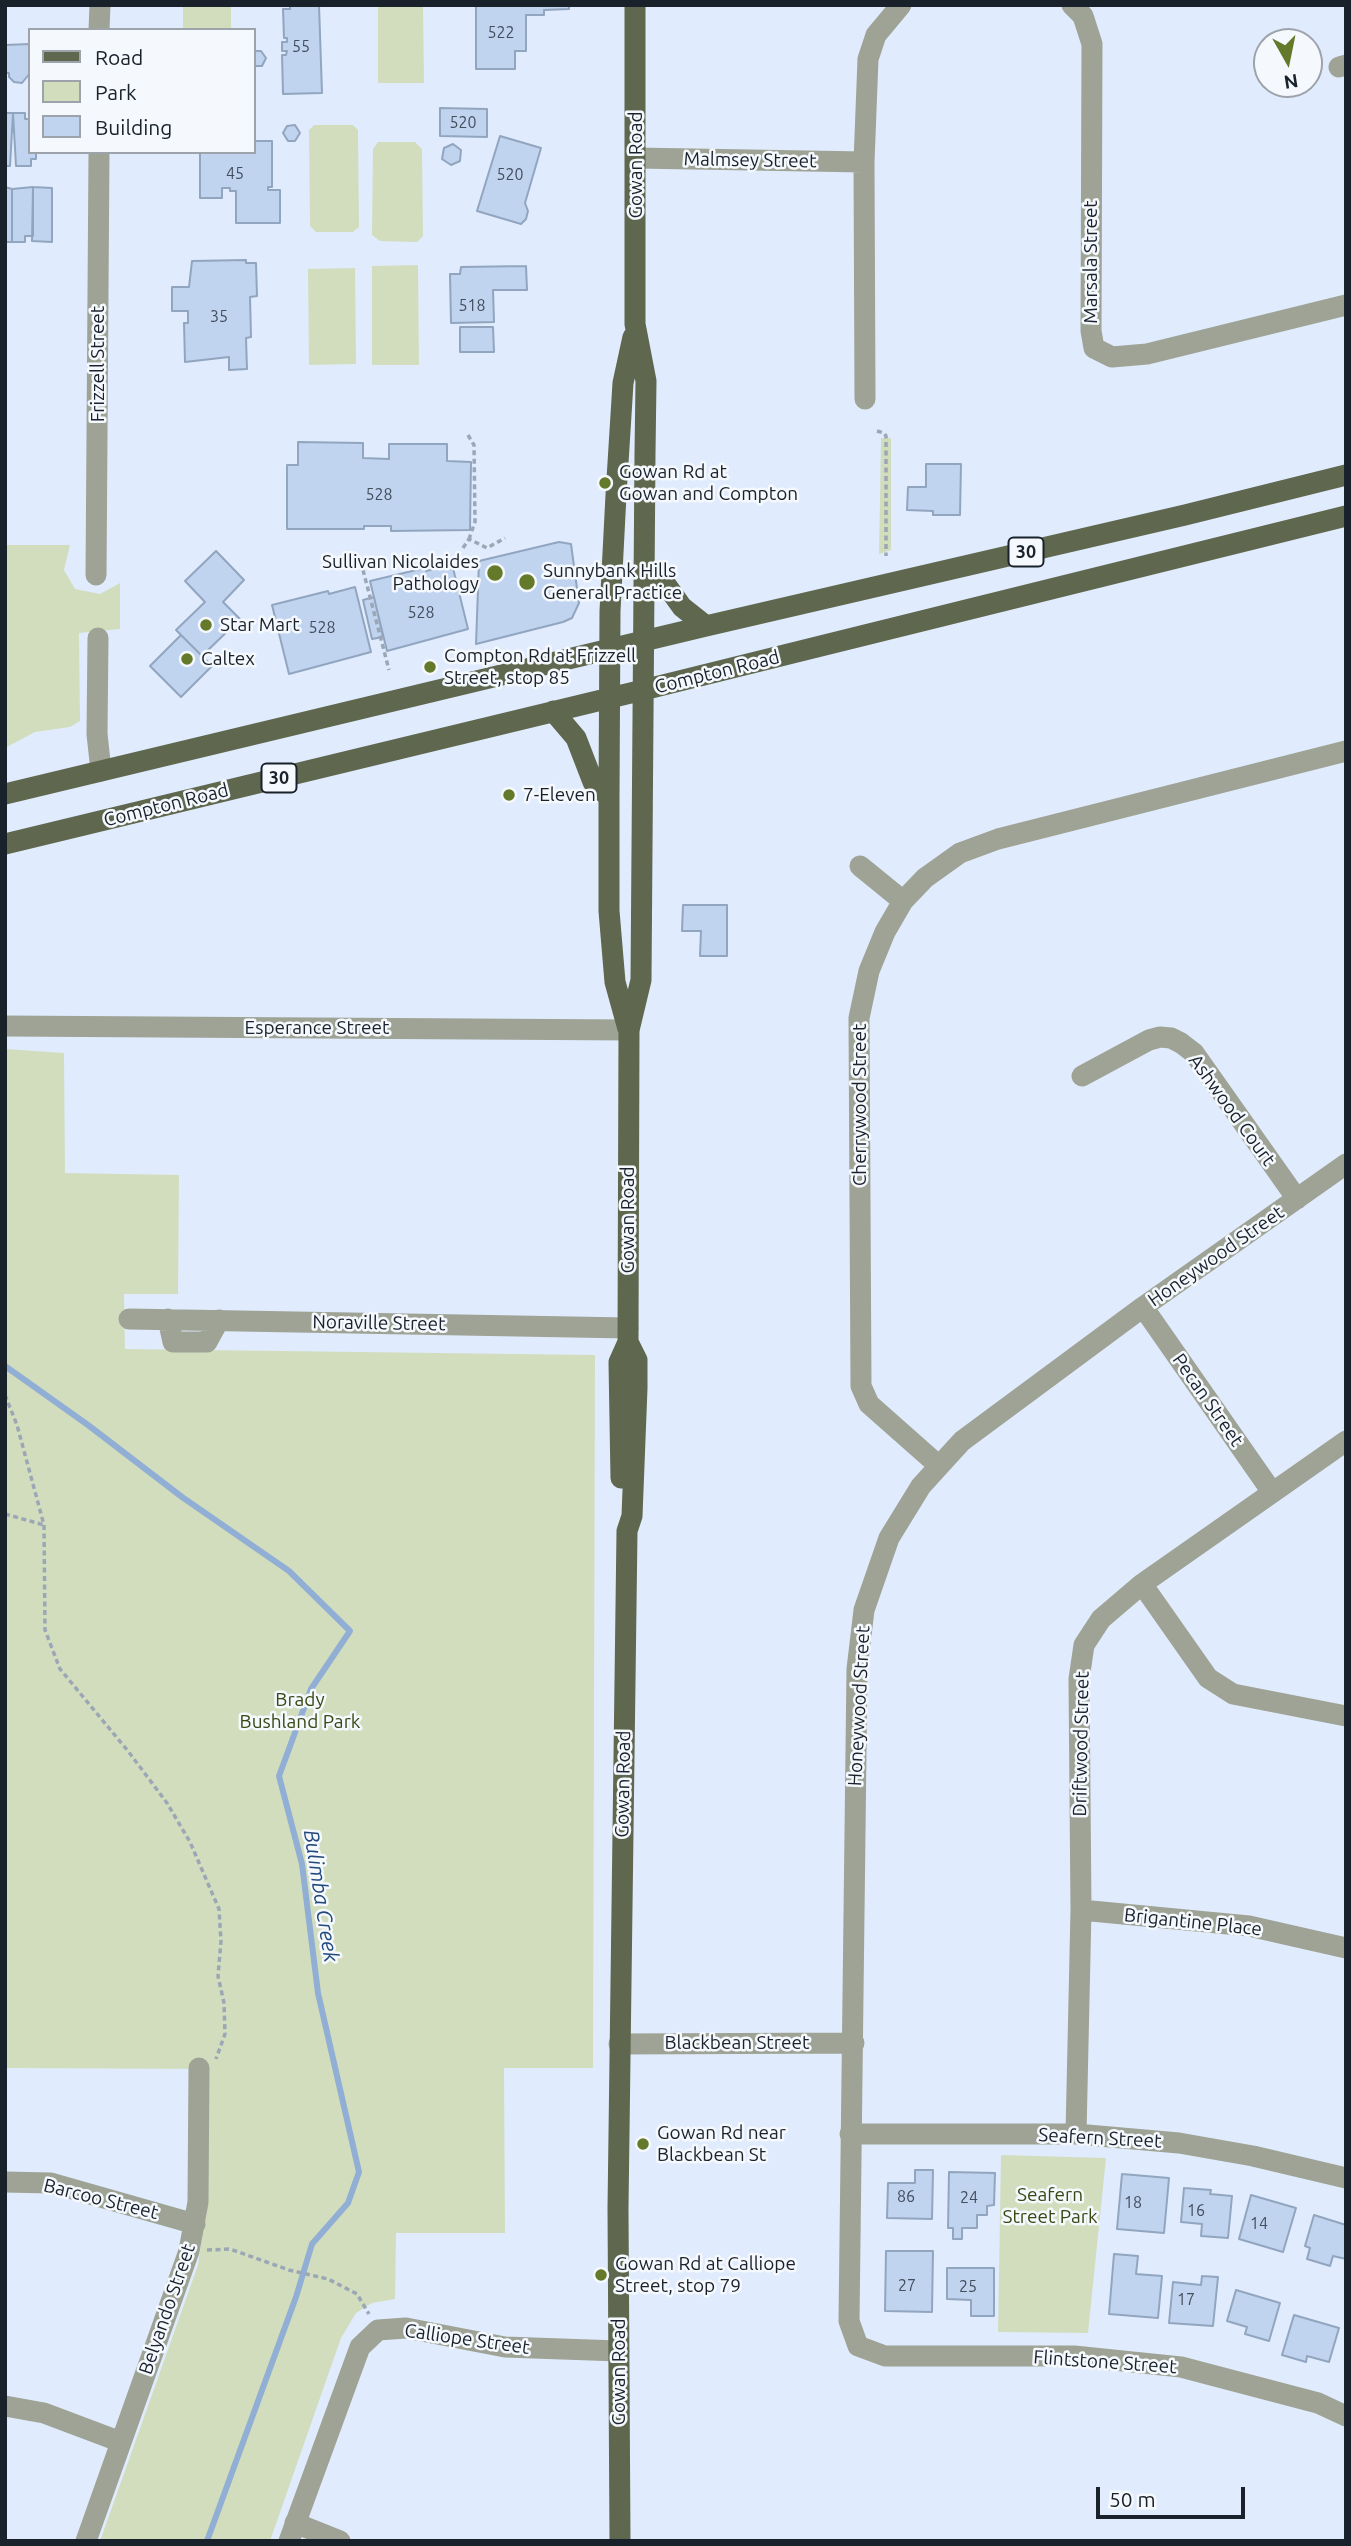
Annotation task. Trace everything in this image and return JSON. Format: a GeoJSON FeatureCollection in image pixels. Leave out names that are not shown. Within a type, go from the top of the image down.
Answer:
{"type":"FeatureCollection","features":[{"type":"Feature","properties":{"kind":"main road","name":"Gowan Road"},"geometry":{"type":"LineString","coordinates":[[629,1030],[615,982],[608,911],[608,797],[610,649],[624,383],[635,324],[635,5]]}},
{"type":"Feature","properties":{"kind":"main road","name":"Gowan Road"},"geometry":{"type":"LineString","coordinates":[[620,2541],[619,2044],[627,1531],[632,1516],[637,1388],[637,1360],[628,1335],[629,1030],[641,980],[645,571],[646,381],[635,324]]}},
{"type":"Feature","properties":{"kind":"main road","name":"30"},"geometry":{"type":"LineString","coordinates":[[5,793],[706,626],[1185,516],[1346,475]]}},
{"type":"Feature","properties":{"kind":"main road","name":"Compton Road"},"geometry":{"type":"LineString","coordinates":[[5,844],[643,691],[1346,516]]}},
{"type":"Feature","properties":{"kind":"main road"},"geometry":{"type":"LineString","coordinates":[[645,571],[662,579],[681,607],[706,626]]}},
{"type":"Feature","properties":{"kind":"main road"},"geometry":{"type":"LineString","coordinates":[[553,711],[576,738],[593,782],[608,797]]}},
{"type":"Feature","properties":{"kind":"street"},"geometry":{"type":"LineString","coordinates":[[99,28],[100,5]]}},
{"type":"Feature","properties":{"kind":"street"},"geometry":{"type":"LineString","coordinates":[[865,399],[864,162],[868,59],[876,35],[901,5]]}},
{"type":"Feature","properties":{"kind":"street","name":"Marsala Street"},"geometry":{"type":"LineString","coordinates":[[1072,5],[1083,16],[1092,44],[1091,331],[1094,348],[1112,358],[1146,354],[1346,304]]}},
{"type":"Feature","properties":{"kind":"street","name":"Frizzell Street"},"geometry":{"type":"LineString","coordinates":[[96,575],[99,154]]}},
{"type":"Feature","properties":{"kind":"street","name":"Malmsey Street"},"geometry":{"type":"LineString","coordinates":[[636,158],[864,162]]}},
{"type":"Feature","properties":{"kind":"street"},"geometry":{"type":"LineString","coordinates":[[98,638],[97,734],[101,771]]}},
{"type":"Feature","properties":{"kind":"street","name":"Cherrywood Street"},"geometry":{"type":"LineString","coordinates":[[938,1465],[869,1404],[861,1385],[859,1018],[869,971],[885,932],[903,901],[925,878],[960,853],[998,839],[1346,751]]}},
{"type":"Feature","properties":{"kind":"street"},"geometry":{"type":"LineString","coordinates":[[860,866],[903,901]]}},
{"type":"Feature","properties":{"kind":"street","name":"Esperance Street"},"geometry":{"type":"LineString","coordinates":[[5,1026],[629,1030]]}},
{"type":"Feature","properties":{"kind":"street","name":"Ashwood Court"},"geometry":{"type":"LineString","coordinates":[[1082,1076],[1149,1040],[1160,1037],[1181,1043],[1194,1053],[1297,1199]]}},
{"type":"Feature","properties":{"kind":"street","name":"Honeywood Street"},"geometry":{"type":"LineString","coordinates":[[858,2346],[849,2321],[856,1713],[859,1644],[864,1610],[889,1538],[921,1486],[938,1465],[988,1421],[1143,1307],[1346,1164]]}},
{"type":"Feature","properties":{"kind":"street","name":"Pecan Street"},"geometry":{"type":"LineString","coordinates":[[1143,1307],[1272,1492]]}},
{"type":"Feature","properties":{"kind":"street","name":"Noraville Street"},"geometry":{"type":"LineString","coordinates":[[130,1319],[628,1335]]}},
{"type":"Feature","properties":{"kind":"street","name":"Driftwood Street"},"geometry":{"type":"LineString","coordinates":[[1076,2134],[1081,1910],[1079,1679],[1084,1645],[1101,1619],[1142,1584],[1346,1441]]}},
{"type":"Feature","properties":{"kind":"street"},"geometry":{"type":"LineString","coordinates":[[1142,1584],[1208,1678],[1233,1694],[1346,1716]]}},
{"type":"Feature","properties":{"kind":"street","name":"Brigantine Place"},"geometry":{"type":"LineString","coordinates":[[1081,1910],[1249,1926],[1346,1948]]}},
{"type":"Feature","properties":{"kind":"street","name":"Blackbean Street"},"geometry":{"type":"LineString","coordinates":[[619,2044],[854,2043]]}},
{"type":"Feature","properties":{"kind":"street","name":"Belyando Street"},"geometry":{"type":"LineString","coordinates":[[86,2541],[189,2250],[198,2202],[199,2068]]}},
{"type":"Feature","properties":{"kind":"street","name":"Seafern Street"},"geometry":{"type":"LineString","coordinates":[[850,2134],[1076,2134],[1179,2143],[1253,2155],[1346,2178]]}},
{"type":"Feature","properties":{"kind":"street","name":"Barcoo Street"},"geometry":{"type":"LineString","coordinates":[[5,2182],[51,2183],[195,2224]]}},
{"type":"Feature","properties":{"kind":"street","name":"Calliope Street"},"geometry":{"type":"LineString","coordinates":[[292,2532],[360,2347],[377,2330],[406,2328],[505,2347],[619,2351]]}},
{"type":"Feature","properties":{"kind":"street","name":"Flintstone Street"},"geometry":{"type":"LineString","coordinates":[[858,2346],[885,2356],[1074,2356],[1181,2367],[1318,2403],[1346,2416]]}},
{"type":"Feature","properties":{"kind":"street"},"geometry":{"type":"LineString","coordinates":[[5,2406],[44,2413],[121,2442]]}},
{"type":"Feature","properties":{"kind":"street"},"geometry":{"type":"LineString","coordinates":[[292,2532],[340,2541]]}},
{"type":"Feature","properties":{"kind":"path"},"geometry":{"type":"LineString","coordinates":[[877,431],[886,436],[886,556]]}},
{"type":"Feature","properties":{"kind":"path"},"geometry":{"type":"LineString","coordinates":[[463,548],[474,522],[474,445],[468,435]]}},
{"type":"Feature","properties":{"kind":"path"},"geometry":{"type":"LineString","coordinates":[[469,539],[487,548],[505,538]]}},
{"type":"Feature","properties":{"kind":"path"},"geometry":{"type":"LineString","coordinates":[[363,569],[389,670]]}},
{"type":"Feature","properties":{"kind":"path"},"geometry":{"type":"LineString","coordinates":[[5,1395],[17,1425],[44,1525],[45,1630],[60,1669],[167,1803],[190,1842],[219,1909],[221,1941],[218,1976],[224,2003],[225,2034],[217,2058],[199,2068]]}},
{"type":"Feature","properties":{"kind":"path"},"geometry":{"type":"LineString","coordinates":[[5,1514],[44,1525]]}},
{"type":"Feature","properties":{"kind":"path"},"geometry":{"type":"LineString","coordinates":[[202,2250],[230,2249],[289,2270],[328,2279],[357,2294],[377,2330]]}},
{"type":"Feature","properties":{"kind":"green space"},"geometry":{"type":"Polygon","coordinates":[[[183,5],[231,5],[231,28],[183,28],[183,5]]]}},
{"type":"Feature","properties":{"kind":"green space"},"geometry":{"type":"Polygon","coordinates":[[[378,5],[423,5],[424,83],[378,83],[378,5]]]}},
{"type":"Feature","properties":{"kind":"green space"},"geometry":{"type":"Polygon","coordinates":[[[314,125],[353,125],[358,130],[359,227],[353,232],[316,232],[310,226],[309,130],[314,125]]]}},
{"type":"Feature","properties":{"kind":"green space"},"geometry":{"type":"Polygon","coordinates":[[[378,142],[415,142],[422,149],[423,236],[417,242],[380,241],[372,235],[373,149],[378,142]]]}},
{"type":"Feature","properties":{"kind":"green space"},"geometry":{"type":"Polygon","coordinates":[[[418,265],[419,365],[372,365],[372,266],[418,265]]]}},
{"type":"Feature","properties":{"kind":"green space"},"geometry":{"type":"Polygon","coordinates":[[[355,268],[356,364],[309,365],[308,269],[355,268]]]}},
{"type":"Feature","properties":{"kind":"green space"},"geometry":{"type":"Polygon","coordinates":[[[881,438],[891,438],[891,550],[879,554],[881,438]]]}},
{"type":"Feature","properties":{"kind":"green space"},"geometry":{"type":"Polygon","coordinates":[[[5,545],[70,545],[64,570],[75,589],[100,594],[120,583],[120,629],[79,633],[80,721],[70,727],[35,732],[5,748],[5,545]]]}},
{"type":"Feature","properties":{"kind":"green space","name":"Brady Bushland Park"},"geometry":{"type":"Polygon","coordinates":[[[6,1049],[64,1053],[65,1173],[179,1175],[178,1294],[124,1294],[125,1349],[595,1355],[593,2068],[504,2068],[505,2233],[396,2233],[395,2299],[372,2303],[356,2313],[341,2338],[270,2541],[100,2541],[198,2265],[205,2215],[205,2069],[5,2068],[6,1049]]]}},
{"type":"Feature","properties":{"kind":"green space","name":"Seafern Street Park"},"geometry":{"type":"Polygon","coordinates":[[[1001,2155],[1106,2158],[1088,2333],[998,2332],[1001,2155]]]}},
{"type":"Feature","properties":{"kind":"building"},"geometry":{"type":"Polygon","coordinates":[[[290,5],[319,5],[322,93],[283,94],[282,55],[286,55],[287,51],[282,51],[282,42],[287,42],[287,38],[284,38],[283,9],[290,9],[290,5]]]}},
{"type":"Feature","properties":{"kind":"building"},"geometry":{"type":"Polygon","coordinates":[[[476,5],[569,5],[569,9],[544,10],[544,15],[526,15],[526,51],[515,51],[515,69],[476,69],[476,5]]]}},
{"type":"Feature","properties":{"kind":"building"},"geometry":{"type":"Polygon","coordinates":[[[28,44],[28,76],[22,83],[14,82],[9,73],[5,73],[5,45],[28,44]]]}},
{"type":"Feature","properties":{"kind":"building"},"geometry":{"type":"Polygon","coordinates":[[[256,51],[261,51],[266,58],[262,66],[256,66],[256,51]]]}},
{"type":"Feature","properties":{"kind":"building"},"geometry":{"type":"Polygon","coordinates":[[[440,108],[487,109],[487,137],[440,136],[440,108]]]}},
{"type":"Feature","properties":{"kind":"building"},"geometry":{"type":"Polygon","coordinates":[[[5,113],[13,113],[10,166],[5,166],[5,113]]]}},
{"type":"Feature","properties":{"kind":"building"},"geometry":{"type":"Polygon","coordinates":[[[13,113],[25,113],[25,119],[28,119],[28,154],[36,154],[36,159],[31,159],[31,166],[16,166],[13,113]]]}},
{"type":"Feature","properties":{"kind":"building"},"geometry":{"type":"Polygon","coordinates":[[[295,125],[300,133],[295,141],[288,141],[283,133],[287,126],[295,125]]]}},
{"type":"Feature","properties":{"kind":"building"},"geometry":{"type":"Polygon","coordinates":[[[500,136],[541,148],[525,203],[528,211],[526,219],[521,224],[477,211],[500,136]]]}},
{"type":"Feature","properties":{"kind":"building"},"geometry":{"type":"Polygon","coordinates":[[[256,141],[272,141],[272,187],[268,187],[268,190],[280,190],[280,223],[236,223],[236,191],[230,191],[230,188],[222,188],[222,198],[200,198],[200,154],[256,154],[256,141]]]}},
{"type":"Feature","properties":{"kind":"building"},"geometry":{"type":"Polygon","coordinates":[[[453,144],[461,150],[460,161],[451,165],[442,159],[444,148],[453,144]]]}},
{"type":"Feature","properties":{"kind":"building"},"geometry":{"type":"Polygon","coordinates":[[[5,187],[12,189],[12,242],[5,242],[5,187]]]}},
{"type":"Feature","properties":{"kind":"building"},"geometry":{"type":"Polygon","coordinates":[[[33,187],[33,236],[25,236],[25,242],[12,242],[12,189],[33,187]]]}},
{"type":"Feature","properties":{"kind":"building"},"geometry":{"type":"Polygon","coordinates":[[[33,187],[52,188],[52,242],[32,241],[33,187]]]}},
{"type":"Feature","properties":{"kind":"building"},"geometry":{"type":"Polygon","coordinates":[[[246,260],[246,263],[256,263],[257,296],[250,297],[251,337],[246,338],[247,369],[229,370],[229,357],[185,362],[184,323],[188,323],[188,311],[172,311],[172,287],[189,287],[192,261],[246,260]]]}},
{"type":"Feature","properties":{"kind":"building"},"geometry":{"type":"Polygon","coordinates":[[[526,266],[527,290],[493,290],[494,322],[451,323],[450,274],[460,274],[461,267],[526,266]]]}},
{"type":"Feature","properties":{"kind":"building"},"geometry":{"type":"Polygon","coordinates":[[[460,327],[493,327],[494,352],[460,352],[460,327]]]}},
{"type":"Feature","properties":{"kind":"building"},"geometry":{"type":"Polygon","coordinates":[[[298,442],[363,443],[363,458],[389,459],[389,444],[447,444],[447,461],[471,462],[470,530],[391,531],[391,526],[364,526],[364,529],[287,529],[287,465],[298,465],[298,442]]]}},
{"type":"Feature","properties":{"kind":"building"},"geometry":{"type":"Polygon","coordinates":[[[926,464],[961,464],[960,515],[933,515],[933,511],[907,510],[908,487],[926,487],[926,464]]]}},
{"type":"Feature","properties":{"kind":"building","name":"Sunnybank Hills General Practice"},"geometry":{"type":"Polygon","coordinates":[[[559,542],[571,544],[579,603],[572,618],[476,644],[479,561],[559,542]]]}},
{"type":"Feature","properties":{"kind":"building"},"geometry":{"type":"Polygon","coordinates":[[[216,551],[244,580],[223,602],[240,619],[202,656],[176,630],[205,602],[185,581],[216,551]]]}},
{"type":"Feature","properties":{"kind":"building"},"geometry":{"type":"Polygon","coordinates":[[[452,564],[468,629],[387,651],[370,581],[452,564]]]}},
{"type":"Feature","properties":{"kind":"building"},"geometry":{"type":"Polygon","coordinates":[[[355,587],[371,652],[289,674],[272,605],[355,587]]]}},
{"type":"Feature","properties":{"kind":"building"},"geometry":{"type":"Polygon","coordinates":[[[374,597],[383,637],[372,639],[363,600],[374,597]]]}},
{"type":"Feature","properties":{"kind":"building"},"geometry":{"type":"Polygon","coordinates":[[[181,635],[212,666],[181,697],[150,666],[181,635]]]}},
{"type":"Feature","properties":{"kind":"building"},"geometry":{"type":"Polygon","coordinates":[[[683,905],[727,905],[727,956],[700,956],[701,931],[682,931],[683,905]]]}},
{"type":"Feature","properties":{"kind":"building"},"geometry":{"type":"Polygon","coordinates":[[[915,2170],[933,2170],[932,2219],[887,2218],[888,2183],[915,2183],[915,2170]]]}},
{"type":"Feature","properties":{"kind":"building"},"geometry":{"type":"Polygon","coordinates":[[[949,2172],[995,2173],[994,2205],[987,2206],[987,2215],[977,2215],[977,2228],[962,2228],[962,2239],[953,2239],[953,2228],[948,2228],[949,2172]]]}},
{"type":"Feature","properties":{"kind":"building"},"geometry":{"type":"Polygon","coordinates":[[[1122,2174],[1169,2178],[1164,2233],[1117,2229],[1122,2174]]]}},
{"type":"Feature","properties":{"kind":"building"},"geometry":{"type":"Polygon","coordinates":[[[1184,2188],[1211,2190],[1210,2194],[1232,2196],[1228,2238],[1201,2236],[1202,2224],[1181,2222],[1184,2188]]]}},
{"type":"Feature","properties":{"kind":"building"},"geometry":{"type":"Polygon","coordinates":[[[1251,2195],[1296,2208],[1283,2252],[1239,2239],[1251,2195]]]}},
{"type":"Feature","properties":{"kind":"building"},"geometry":{"type":"Polygon","coordinates":[[[1314,2215],[1346,2225],[1346,2259],[1333,2256],[1330,2266],[1307,2259],[1310,2248],[1305,2246],[1314,2215]]]}},
{"type":"Feature","properties":{"kind":"building"},"geometry":{"type":"Polygon","coordinates":[[[886,2251],[933,2251],[932,2312],[885,2311],[886,2251]]]}},
{"type":"Feature","properties":{"kind":"building"},"geometry":{"type":"Polygon","coordinates":[[[1114,2254],[1138,2256],[1136,2274],[1162,2276],[1158,2318],[1109,2314],[1114,2254]]]}},
{"type":"Feature","properties":{"kind":"building"},"geometry":{"type":"Polygon","coordinates":[[[947,2268],[994,2268],[994,2316],[971,2316],[971,2300],[947,2299],[947,2268]]]}},
{"type":"Feature","properties":{"kind":"building"},"geometry":{"type":"Polygon","coordinates":[[[1202,2276],[1218,2277],[1213,2326],[1169,2323],[1173,2282],[1201,2285],[1202,2276]]]}},
{"type":"Feature","properties":{"kind":"building"},"geometry":{"type":"Polygon","coordinates":[[[1236,2290],[1280,2303],[1269,2341],[1245,2334],[1247,2327],[1227,2321],[1236,2290]]]}},
{"type":"Feature","properties":{"kind":"building"},"geometry":{"type":"Polygon","coordinates":[[[1294,2315],[1339,2328],[1329,2362],[1307,2356],[1306,2362],[1282,2355],[1294,2315]]]}},
{"type":"Feature","properties":{"kind":"waterway","name":"Bulimba Creek"},"geometry":{"type":"LineString","coordinates":[[5,1366],[182,1497],[289,1571],[350,1631],[311,1689],[279,1776],[302,1864],[318,1993],[359,2172],[348,2203],[312,2244],[296,2297],[207,2541]]}},
{"type":"Feature","properties":{"kind":"place","name":"Gowan Rd at Gowan and Compton"},"geometry":{"type":"Point","coordinates":[605,483]}},
{"type":"Feature","properties":{"kind":"place","name":"Sullivan Nicolaides Pathology"},"geometry":{"type":"Point","coordinates":[495,573]}},
{"type":"Feature","properties":{"kind":"place","name":"Sunnybank Hills General Practice"},"geometry":{"type":"Point","coordinates":[527,582]}},
{"type":"Feature","properties":{"kind":"place","name":"Star Mart"},"geometry":{"type":"Point","coordinates":[206,625]}},
{"type":"Feature","properties":{"kind":"place","name":"Caltex"},"geometry":{"type":"Point","coordinates":[187,659]}},
{"type":"Feature","properties":{"kind":"place","name":"Compton Rd at Frizzell Street, stop 85"},"geometry":{"type":"Point","coordinates":[430,667]}},
{"type":"Feature","properties":{"kind":"place","name":"7-Eleven"},"geometry":{"type":"Point","coordinates":[509,795]}},
{"type":"Feature","properties":{"kind":"place","name":"Gowan Rd near Blackbean St"},"geometry":{"type":"Point","coordinates":[643,2144]}},
{"type":"Feature","properties":{"kind":"place","name":"Gowan Rd at Calliope Street, stop 79"},"geometry":{"type":"Point","coordinates":[601,2275]}}]}
